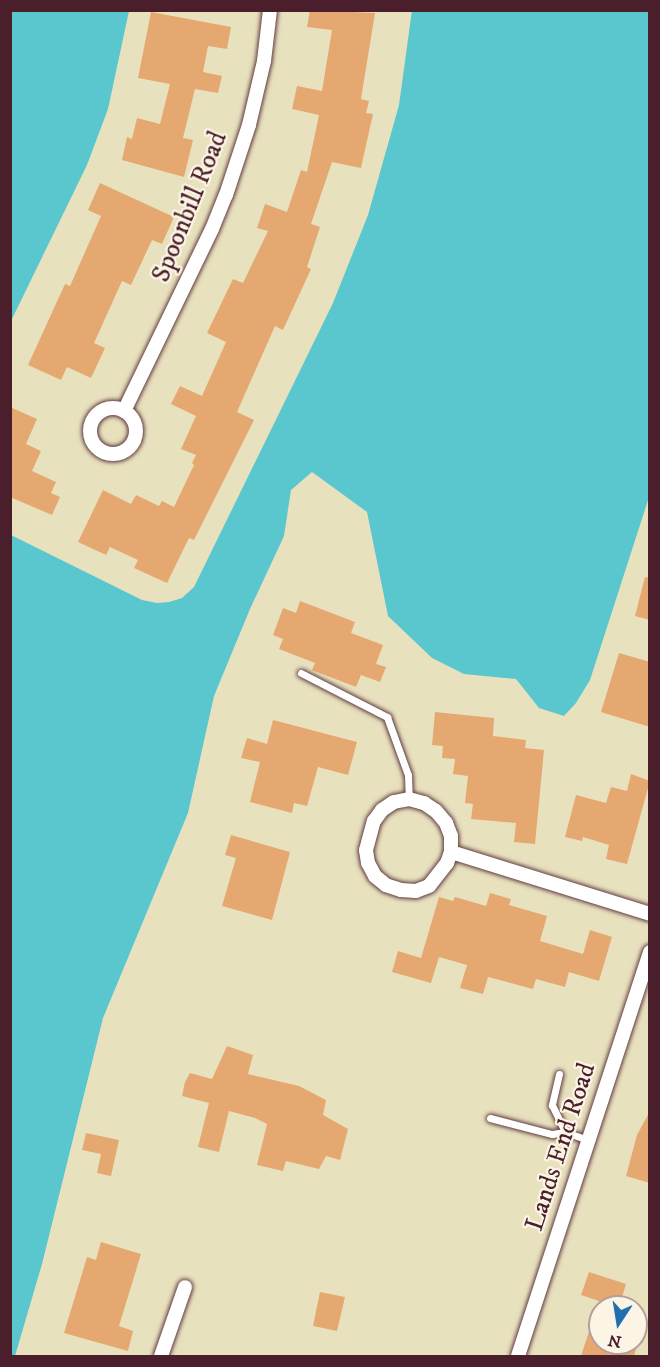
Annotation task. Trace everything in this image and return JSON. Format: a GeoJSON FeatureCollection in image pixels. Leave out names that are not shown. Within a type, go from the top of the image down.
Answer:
{"type":"FeatureCollection","features":[{"type":"Feature","properties":{"kind":"street","name":"Spoonbill Road"},"geometry":{"type":"LineString","coordinates":[[124,411],[212,229],[226,195],[249,125],[264,61],[270,10]]}},
{"type":"Feature","properties":{"kind":"street"},"geometry":{"type":"LineString","coordinates":[[409,799],[430,807],[446,823],[451,836],[451,852],[447,863],[429,886],[416,891],[401,891],[375,876],[368,863],[366,850],[374,821],[382,810],[394,802],[409,799]]}},
{"type":"Feature","properties":{"kind":"street"},"geometry":{"type":"LineString","coordinates":[[451,852],[650,914]]}},
{"type":"Feature","properties":{"kind":"street","name":"Lands End Road"},"geometry":{"type":"LineString","coordinates":[[518,1356],[650,952]]}},
{"type":"Feature","properties":{"kind":"street"},"geometry":{"type":"LineString","coordinates":[[161,1356],[185,1287]]}},
{"type":"Feature","properties":{"kind":"lane"},"geometry":{"type":"LineString","coordinates":[[301,672],[387,717],[408,775],[409,799]]}},
{"type":"Feature","properties":{"kind":"lane"},"geometry":{"type":"LineString","coordinates":[[559,1074],[552,1105],[565,1132]]}},
{"type":"Feature","properties":{"kind":"lane"},"geometry":{"type":"LineString","coordinates":[[490,1118],[552,1134],[565,1132],[588,1140]]}},
{"type":"Feature","properties":{"kind":"water"},"geometry":{"type":"Polygon","coordinates":[[[11,10],[129,11],[108,109],[87,165],[11,321],[11,10]]]}},
{"type":"Feature","properties":{"kind":"water"},"geometry":{"type":"Polygon","coordinates":[[[412,10],[649,11],[649,497],[590,680],[576,703],[564,716],[539,708],[516,679],[464,674],[432,658],[388,616],[367,512],[312,472],[291,490],[284,536],[250,609],[214,696],[188,813],[103,1018],[42,1264],[15,1356],[11,1356],[11,535],[142,600],[157,603],[169,602],[182,598],[194,587],[333,303],[368,215],[399,105],[412,10]]]}},
{"type":"Feature","properties":{"kind":"building"},"geometry":{"type":"Polygon","coordinates":[[[310,10],[375,13],[361,99],[369,101],[366,113],[373,114],[361,168],[332,162],[311,224],[320,227],[307,267],[311,269],[283,330],[275,326],[237,412],[254,420],[194,540],[189,538],[167,583],[134,568],[138,560],[110,547],[106,555],[78,542],[103,490],[131,504],[136,495],[159,506],[162,501],[174,507],[194,465],[192,463],[196,455],[181,449],[196,416],[171,404],[180,386],[202,396],[226,342],[207,333],[233,279],[243,283],[268,231],[257,228],[265,204],[287,212],[301,170],[307,172],[319,115],[292,109],[297,86],[322,91],[332,30],[307,27],[310,10]]]}},
{"type":"Feature","properties":{"kind":"building"},"geometry":{"type":"Polygon","coordinates":[[[151,12],[231,27],[227,49],[208,46],[203,72],[222,76],[218,93],[195,89],[183,138],[193,140],[184,177],[122,160],[127,137],[132,139],[137,118],[160,124],[170,84],[138,78],[151,12]]]}},
{"type":"Feature","properties":{"kind":"building"},"geometry":{"type":"Polygon","coordinates":[[[100,183],[174,217],[162,244],[152,240],[131,285],[122,281],[94,343],[105,348],[91,378],[67,367],[61,380],[28,365],[65,284],[70,286],[101,216],[88,210],[100,183]]]}},
{"type":"Feature","properties":{"kind":"building"},"geometry":{"type":"Polygon","coordinates":[[[10,407],[37,419],[26,444],[41,451],[32,471],[56,482],[51,493],[60,497],[52,515],[10,497],[10,407]]]}},
{"type":"Feature","properties":{"kind":"building"},"geometry":{"type":"Polygon","coordinates":[[[645,577],[650,578],[650,620],[635,616],[645,577]]]}},
{"type":"Feature","properties":{"kind":"building"},"geometry":{"type":"Polygon","coordinates":[[[300,601],[355,622],[351,633],[383,645],[376,664],[386,667],[380,682],[361,675],[356,687],[312,670],[315,663],[279,649],[283,639],[273,635],[283,608],[296,613],[300,601]]]}},
{"type":"Feature","properties":{"kind":"building"},"geometry":{"type":"Polygon","coordinates":[[[619,653],[650,662],[650,727],[601,712],[619,653]]]}},
{"type":"Feature","properties":{"kind":"building"},"geometry":{"type":"Polygon","coordinates":[[[435,712],[494,718],[493,736],[526,740],[525,748],[544,750],[535,844],[514,842],[516,823],[471,819],[473,804],[465,803],[468,776],[453,774],[455,759],[442,758],[443,746],[432,745],[435,712]]]}},
{"type":"Feature","properties":{"kind":"building"},"geometry":{"type":"Polygon","coordinates":[[[273,720],[357,742],[348,775],[318,767],[307,806],[294,803],[292,813],[250,802],[260,762],[241,758],[247,738],[267,744],[273,720]]]}},
{"type":"Feature","properties":{"kind":"building"},"geometry":{"type":"Polygon","coordinates":[[[631,774],[650,781],[627,864],[606,859],[609,845],[583,837],[582,841],[565,837],[576,795],[606,803],[611,787],[627,791],[631,774]]]}},
{"type":"Feature","properties":{"kind":"building"},"geometry":{"type":"Polygon","coordinates":[[[231,835],[290,852],[272,920],[222,906],[236,858],[225,855],[231,835]]]}},
{"type":"Feature","properties":{"kind":"building"},"geometry":{"type":"Polygon","coordinates":[[[490,893],[511,899],[509,905],[547,916],[540,941],[583,954],[590,930],[612,937],[599,981],[569,972],[565,987],[536,979],[533,989],[488,977],[483,994],[460,988],[467,965],[439,957],[431,983],[392,972],[398,951],[421,958],[439,897],[453,901],[455,897],[486,906],[490,893]]]}},
{"type":"Feature","properties":{"kind":"building"},"geometry":{"type":"Polygon","coordinates":[[[227,1046],[253,1055],[248,1074],[299,1086],[326,1100],[323,1115],[348,1129],[340,1160],[326,1156],[319,1169],[286,1161],[283,1171],[257,1165],[267,1124],[229,1111],[219,1152],[198,1147],[209,1103],[182,1096],[185,1082],[190,1073],[212,1079],[227,1046]]]}},
{"type":"Feature","properties":{"kind":"building"},"geometry":{"type":"Polygon","coordinates":[[[650,1111],[650,1183],[626,1176],[637,1135],[650,1111]]]}},
{"type":"Feature","properties":{"kind":"building"},"geometry":{"type":"Polygon","coordinates":[[[86,1133],[119,1140],[111,1176],[97,1173],[101,1154],[82,1150],[86,1133]]]}},
{"type":"Feature","properties":{"kind":"building"},"geometry":{"type":"Polygon","coordinates":[[[101,1242],[141,1254],[119,1326],[133,1331],[128,1351],[64,1333],[87,1257],[96,1260],[101,1242]]]}},
{"type":"Feature","properties":{"kind":"building"},"geometry":{"type":"Polygon","coordinates":[[[589,1272],[626,1284],[623,1295],[588,1295],[588,1297],[581,1295],[589,1272]]]}},
{"type":"Feature","properties":{"kind":"building"},"geometry":{"type":"Polygon","coordinates":[[[320,1292],[345,1297],[337,1331],[313,1326],[320,1292]]]}},
{"type":"Feature","properties":{"kind":"building"},"geometry":{"type":"Polygon","coordinates":[[[588,1335],[588,1355],[634,1355],[634,1356],[581,1356],[588,1335]]]}}]}
